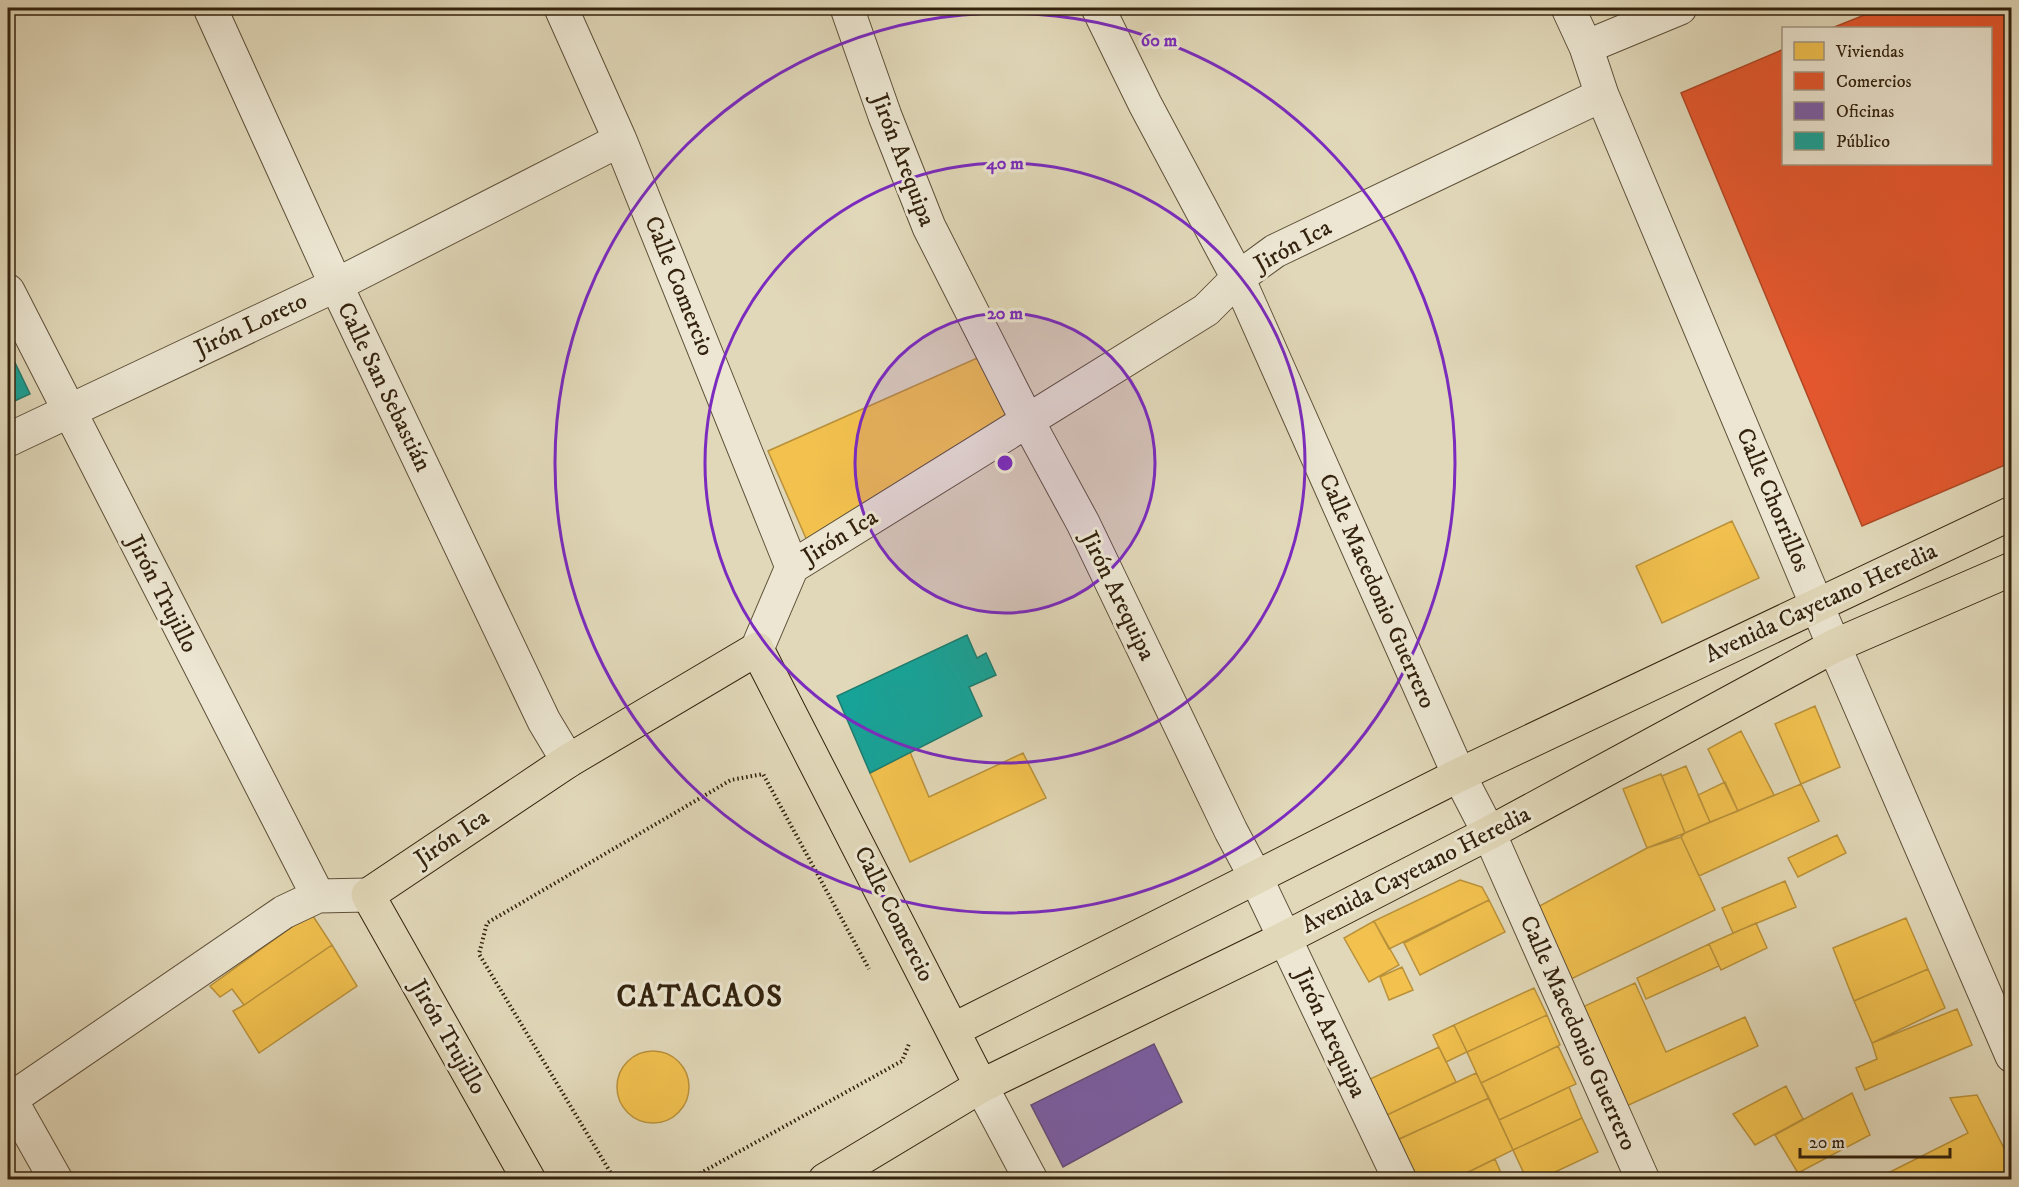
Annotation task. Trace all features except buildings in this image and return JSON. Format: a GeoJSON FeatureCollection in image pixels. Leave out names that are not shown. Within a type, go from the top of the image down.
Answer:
{"type":"FeatureCollection","features":[{"type":"Feature","properties":{"kind":"main road","name":"Avenida Cayetano Heredia"},"geometry":{"type":"LineString","coordinates":[[953,1030],[1459,775],[2012,513]]}},
{"type":"Feature","properties":{"kind":"main road","name":"Avenida Cayetano Heredia"},"geometry":{"type":"LineString","coordinates":[[825,1179],[981,1086],[1285,938],[1489,833],[1834,646],[2012,570]]}},
{"type":"Feature","properties":{"kind":"main road","name":"Jirón Ica"},"geometry":{"type":"LineString","coordinates":[[368,895],[568,761],[757,648]]}},
{"type":"Feature","properties":{"kind":"main road","name":"Calle Comercio"},"geometry":{"type":"LineString","coordinates":[[757,648],[981,1086]]}},
{"type":"Feature","properties":{"kind":"main road","name":"Jirón Trujillo"},"geometry":{"type":"LineString","coordinates":[[368,895],[529,1179]]}},
{"type":"Feature","properties":{"kind":"street","name":"Calle San Sebastián"},"geometry":{"type":"LineString","coordinates":[[210,8],[336,285],[544,721],[568,761]]}},
{"type":"Feature","properties":{"kind":"street","name":"Calle Comercio"},"geometry":{"type":"LineString","coordinates":[[561,8],[620,140],[792,567]]}},
{"type":"Feature","properties":{"kind":"street","name":"Jirón Arequipa"},"geometry":{"type":"LineString","coordinates":[[847,8],[885,116],[928,227],[1028,422],[1083,523],[1400,1179]]}},
{"type":"Feature","properties":{"kind":"street","name":"Calle Macedonio Guerrero"},"geometry":{"type":"LineString","coordinates":[[1098,8],[1145,104],[1238,278],[1459,775],[1489,833],[1644,1179]]}},
{"type":"Feature","properties":{"kind":"street","name":"Calle Chorrillos"},"geometry":{"type":"LineString","coordinates":[[1568,8],[1586,47],[1602,95],[1834,646],[2012,1056]]}},
{"type":"Feature","properties":{"kind":"street"},"geometry":{"type":"LineString","coordinates":[[1586,47],[1680,8]]}},
{"type":"Feature","properties":{"kind":"street","name":"Jirón Ica"},"geometry":{"type":"LineString","coordinates":[[757,648],[792,567],[1206,310],[1238,278],[1275,251],[1602,95]]}},
{"type":"Feature","properties":{"kind":"street","name":"Jirón Loreto"},"geometry":{"type":"LineString","coordinates":[[8,440],[336,285],[620,140]]}},
{"type":"Feature","properties":{"kind":"street","name":"Jirón Trujillo"},"geometry":{"type":"LineString","coordinates":[[8,291],[318,896]]}},
{"type":"Feature","properties":{"kind":"street"},"geometry":{"type":"LineString","coordinates":[[56,1179],[8,1099],[284,912],[318,896],[368,895]]}},
{"type":"Feature","properties":{"kind":"street","name":"Calle Comercio"},"geometry":{"type":"LineString","coordinates":[[981,1086],[1031,1179]]}},
{"type":"Feature","properties":{"kind":"path"},"geometry":{"type":"LineString","coordinates":[[615,1179],[479,954],[487,923],[731,780],[763,774],[870,971]]}},
{"type":"Feature","properties":{"kind":"path"},"geometry":{"type":"LineString","coordinates":[[688,1179],[902,1061],[909,1044],[904,1034]]}},
{"type":"Feature","properties":{"kind":"district","name":"CATACAOS"},"geometry":{"type":"Point","coordinates":[700,997]}}]}
